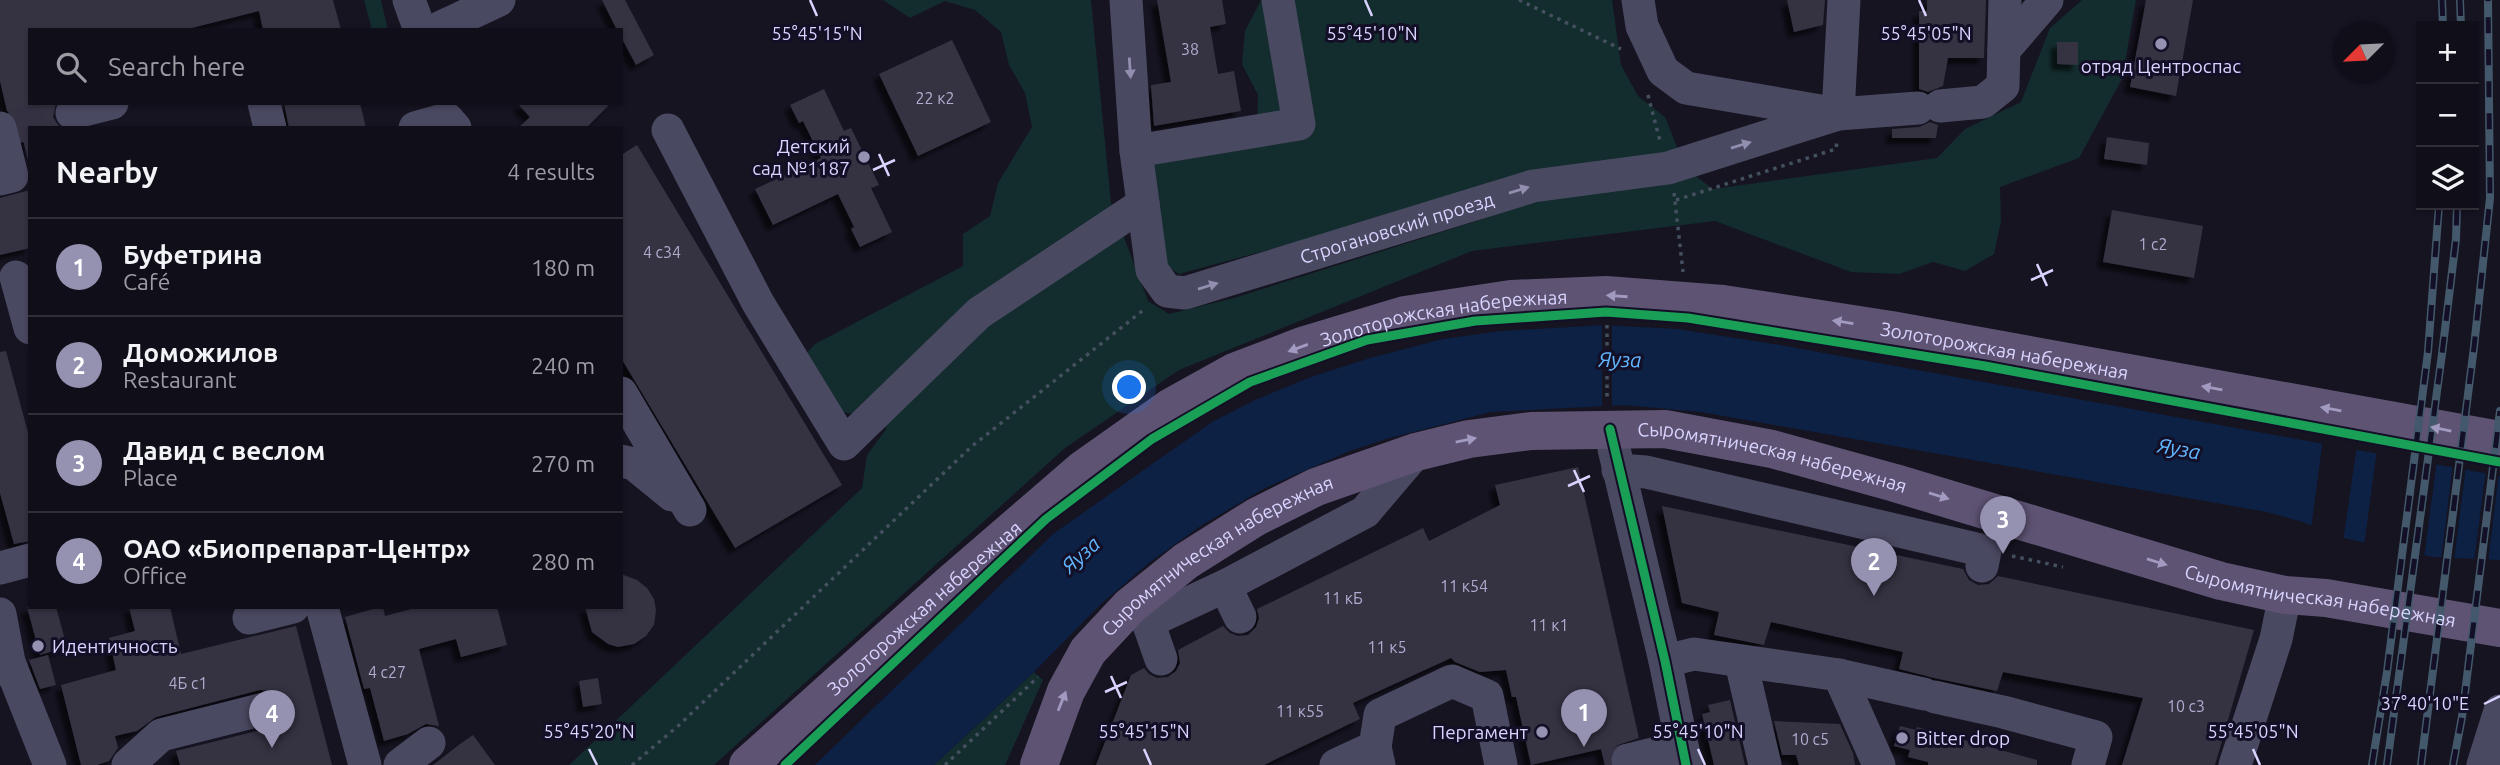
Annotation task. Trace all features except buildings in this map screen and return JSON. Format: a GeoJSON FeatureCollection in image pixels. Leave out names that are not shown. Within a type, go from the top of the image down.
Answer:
{"type":"FeatureCollection","features":[{"type":"Feature","properties":{"kind":"main road","name":"Золоторожская набережная"},"geometry":{"type":"LineString","coordinates":[[748,765],[1082,470],[1171,407],[1234,372],[1314,342],[1405,315],[1511,299],[1606,295],[1723,304],[1891,330],[2500,440]]}},
{"type":"Feature","properties":{"kind":"main road","name":"Сыромятническая набережная"},"geometry":{"type":"LineString","coordinates":[[1038,765],[1066,691],[1088,651],[1139,614],[1186,561],[1256,517],[1316,487],[1416,452],[1469,439],[1531,431],[1608,411],[1665,429],[1772,449],[1895,482],[2221,581],[2285,595],[2326,598],[2500,628]]}},
{"type":"Feature","properties":{"kind":"street"},"geometry":{"type":"LineString","coordinates":[[409,0],[419,28]]}},
{"type":"Feature","properties":{"kind":"street"},"geometry":{"type":"LineString","coordinates":[[439,28],[499,0]]}},
{"type":"Feature","properties":{"kind":"street"},"geometry":{"type":"LineString","coordinates":[[1126,0],[1136,151],[1152,270],[1167,291]]}},
{"type":"Feature","properties":{"kind":"street"},"geometry":{"type":"LineString","coordinates":[[1136,151],[1299,124],[1278,0]]}},
{"type":"Feature","properties":{"kind":"street"},"geometry":{"type":"LineString","coordinates":[[1638,0],[1642,26],[1663,71],[1686,88],[1838,114],[1844,0]]}},
{"type":"Feature","properties":{"kind":"street","name":"Строгановский проезд"},"geometry":{"type":"LineString","coordinates":[[1167,291],[1185,293],[1533,186],[1668,167],[1838,114],[1983,102],[2003,86],[2005,0]]}},
{"type":"Feature","properties":{"kind":"street"},"geometry":{"type":"LineString","coordinates":[[2004,50],[2048,0]]}},
{"type":"Feature","properties":{"kind":"street"},"geometry":{"type":"LineString","coordinates":[[72,113],[104,105]]}},
{"type":"Feature","properties":{"kind":"street"},"geometry":{"type":"LineString","coordinates":[[264,105],[270,126]]}},
{"type":"Feature","properties":{"kind":"street"},"geometry":{"type":"LineString","coordinates":[[421,126],[448,117]]}},
{"type":"Feature","properties":{"kind":"street"},"geometry":{"type":"LineString","coordinates":[[0,179],[12,176],[4,129]]}},
{"type":"Feature","properties":{"kind":"street"},"geometry":{"type":"LineString","coordinates":[[668,130],[758,303],[844,444],[979,313],[1143,204]]}},
{"type":"Feature","properties":{"kind":"street"},"geometry":{"type":"LineString","coordinates":[[16,277],[28,321]]}},
{"type":"Feature","properties":{"kind":"street"},"geometry":{"type":"LineString","coordinates":[[623,396],[690,510],[634,464],[623,461]]}},
{"type":"Feature","properties":{"kind":"street"},"geometry":{"type":"LineString","coordinates":[[1608,411],[1618,470],[1665,661],[1684,756],[1628,760]]}},
{"type":"Feature","properties":{"kind":"street"},"geometry":{"type":"LineString","coordinates":[[1161,659],[1139,614],[1225,586],[1365,512],[1416,452]]}},
{"type":"Feature","properties":{"kind":"street"},"geometry":{"type":"LineString","coordinates":[[1618,470],[1646,472],[1985,551],[1982,566]]}},
{"type":"Feature","properties":{"kind":"street"},"geometry":{"type":"LineString","coordinates":[[0,568],[28,561]]}},
{"type":"Feature","properties":{"kind":"street"},"geometry":{"type":"LineString","coordinates":[[1225,586],[1240,617]]}},
{"type":"Feature","properties":{"kind":"street"},"geometry":{"type":"LineString","coordinates":[[2235,765],[2276,639],[2285,595]]}},
{"type":"Feature","properties":{"kind":"street"},"geometry":{"type":"LineString","coordinates":[[249,618],[311,609]]}},
{"type":"Feature","properties":{"kind":"street"},"geometry":{"type":"LineString","coordinates":[[318,609],[365,765]]}},
{"type":"Feature","properties":{"kind":"street"},"geometry":{"type":"LineString","coordinates":[[0,614],[4,666],[50,765]]}},
{"type":"Feature","properties":{"kind":"street"},"geometry":{"type":"LineString","coordinates":[[1665,661],[1694,654],[1741,663],[1839,675],[2003,712],[2096,737],[2088,765]]}},
{"type":"Feature","properties":{"kind":"street"},"geometry":{"type":"LineString","coordinates":[[1741,663],[1765,765]]}},
{"type":"Feature","properties":{"kind":"street"},"geometry":{"type":"LineString","coordinates":[[1839,675],[1879,765]]}},
{"type":"Feature","properties":{"kind":"street"},"geometry":{"type":"LineString","coordinates":[[1336,765],[1377,756],[1380,715],[1452,681],[1487,696],[1501,765]]}},
{"type":"Feature","properties":{"kind":"street"},"geometry":{"type":"LineString","coordinates":[[128,765],[161,735],[264,709]]}},
{"type":"Feature","properties":{"kind":"street"},"geometry":{"type":"LineString","coordinates":[[2483,765],[2500,711]]}},
{"type":"Feature","properties":{"kind":"street"},"geometry":{"type":"LineString","coordinates":[[400,765],[429,743]]}},
{"type":"Feature","properties":{"kind":"path"},"geometry":{"type":"LineString","coordinates":[[1519,0],[1625,51]]}},
{"type":"Feature","properties":{"kind":"path"},"geometry":{"type":"LineString","coordinates":[[1647,94],[1668,167]]}},
{"type":"Feature","properties":{"kind":"path"},"geometry":{"type":"LineString","coordinates":[[1684,277],[1676,200],[1836,149],[1838,114]]}},
{"type":"Feature","properties":{"kind":"path"},"geometry":{"type":"LineString","coordinates":[[632,765],[678,726],[971,447],[1167,291]]}},
{"type":"Feature","properties":{"kind":"path"},"geometry":{"type":"LineString","coordinates":[[1607,330],[1608,411]]}},
{"type":"Feature","properties":{"kind":"green space"},"geometry":{"type":"Polygon","coordinates":[[[364,0],[381,0],[388,28],[371,28],[364,0]]]}},
{"type":"Feature","properties":{"kind":"green space"},"geometry":{"type":"Polygon","coordinates":[[[883,0],[1091,0],[1111,203],[1148,301],[1169,314],[1234,298],[1483,219],[1482,192],[1179,274],[1138,248],[1135,185],[1157,163],[1257,137],[1258,95],[1242,64],[1245,31],[1261,0],[1612,0],[1621,65],[1638,96],[1665,117],[1686,169],[1713,189],[1937,158],[1965,129],[2021,102],[2050,28],[2082,0],[2136,0],[2122,79],[2079,158],[2000,187],[2001,221],[1994,254],[1965,271],[1933,262],[1899,274],[1851,272],[1715,221],[1472,251],[1179,370],[1065,448],[714,765],[569,765],[862,488],[867,455],[887,428],[858,414],[825,411],[799,361],[815,344],[963,266],[963,234],[990,216],[998,183],[1032,127],[1025,93],[1009,65],[1001,32],[975,10],[945,1],[910,18],[883,0]]]}},
{"type":"Feature","properties":{"kind":"green space"},"geometry":{"type":"Polygon","coordinates":[[[1034,672],[1043,680],[1005,765],[934,765],[1034,672]]]}},
{"type":"Feature","properties":{"kind":"water","name":"Яуза"},"geometry":{"type":"Polygon","coordinates":[[[1603,325],[1677,329],[1780,345],[2500,476],[2500,560],[2433,557],[2343,538],[2303,522],[2267,512],[1701,412],[1624,405],[1491,412],[1350,451],[1265,488],[1202,525],[1150,562],[1101,604],[1034,672],[934,765],[815,765],[1053,534],[1212,422],[1255,400],[1311,377],[1443,339],[1501,331],[1603,325]]]}},
{"type":"Feature","properties":{"kind":"pier"},"geometry":{"type":"Polygon","coordinates":[[[1602,322],[1612,322],[1612,409],[1602,410],[1602,322]]]}},
{"type":"Feature","properties":{"kind":"pier"},"geometry":{"type":"Polygon","coordinates":[[[2323,439],[2357,445],[2343,542],[2311,529],[2323,439]]]}},
{"type":"Feature","properties":{"kind":"pier"},"geometry":{"type":"Polygon","coordinates":[[[2377,449],[2437,460],[2424,558],[2364,546],[2377,449]]]}},
{"type":"Feature","properties":{"kind":"pier"},"geometry":{"type":"Polygon","coordinates":[[[2453,463],[2466,466],[2454,561],[2441,561],[2453,463]]]}},
{"type":"Feature","properties":{"kind":"pier"},"geometry":{"type":"Polygon","coordinates":[[[2486,469],[2499,472],[2488,563],[2474,562],[2486,469]]]}},
{"type":"Feature","properties":{"kind":"tunnel"},"geometry":{"type":"LineString","coordinates":[[12,128],[72,113]]}},
{"type":"Feature","properties":{"kind":"tunnel"},"geometry":{"type":"LineString","coordinates":[[1605,765],[1628,760]]}},
{"type":"Feature","properties":{"kind":"railway"},"geometry":{"type":"LineString","coordinates":[[2442,0],[2443,21]]}},
{"type":"Feature","properties":{"kind":"railway"},"geometry":{"type":"LineString","coordinates":[[2460,0],[2461,21]]}},
{"type":"Feature","properties":{"kind":"railway"},"geometry":{"type":"LineString","coordinates":[[2421,765],[2474,347],[2490,198],[2488,0]]}},
{"type":"Feature","properties":{"kind":"railway"},"geometry":{"type":"LineString","coordinates":[[2372,765],[2387,672],[2428,352],[2439,210]]}},
{"type":"Feature","properties":{"kind":"railway"},"geometry":{"type":"LineString","coordinates":[[2387,765],[2442,354],[2456,239],[2457,210]]}},
{"type":"Feature","properties":{"kind":"railway"},"geometry":{"type":"LineString","coordinates":[[2453,765],[2462,717],[2500,411]]}},
{"type":"Feature","properties":{"kind":"cycle path"},"geometry":{"type":"LineString","coordinates":[[785,765],[1046,519],[1152,439],[1250,382],[1367,340],[1475,321],[1606,312],[1688,318],[1985,366],[2500,462]]}},
{"type":"Feature","properties":{"kind":"cycle path"},"geometry":{"type":"LineString","coordinates":[[1610,429],[1665,661],[1686,765]]}},
{"type":"Feature","properties":{"kind":"place","name":"отряд Центроспас"},"geometry":{"type":"Point","coordinates":[2161,44]}},
{"type":"Feature","properties":{"kind":"place","name":"Детский сад №1187"},"geometry":{"type":"Point","coordinates":[864,157]}},
{"type":"Feature","properties":{"kind":"place","name":"Давид с веслом"},"geometry":{"type":"Point","coordinates":[2003,554]}},
{"type":"Feature","properties":{"kind":"place","name":"Доможилов"},"geometry":{"type":"Point","coordinates":[1874,596]}},
{"type":"Feature","properties":{"kind":"place","name":"Идентичность"},"geometry":{"type":"Point","coordinates":[38,646]}},
{"type":"Feature","properties":{"kind":"place","name":"Пергамент"},"geometry":{"type":"Point","coordinates":[1542,732]}},
{"type":"Feature","properties":{"kind":"place","name":"Bitter drop"},"geometry":{"type":"Point","coordinates":[1902,738]}},
{"type":"Feature","properties":{"kind":"place","name":"Буфетрина"},"geometry":{"type":"Point","coordinates":[1584,747]}},
{"type":"Feature","properties":{"kind":"place","name":"ОАО «Биопрепарат-Центр»"},"geometry":{"type":"Point","coordinates":[272,748]}}]}
